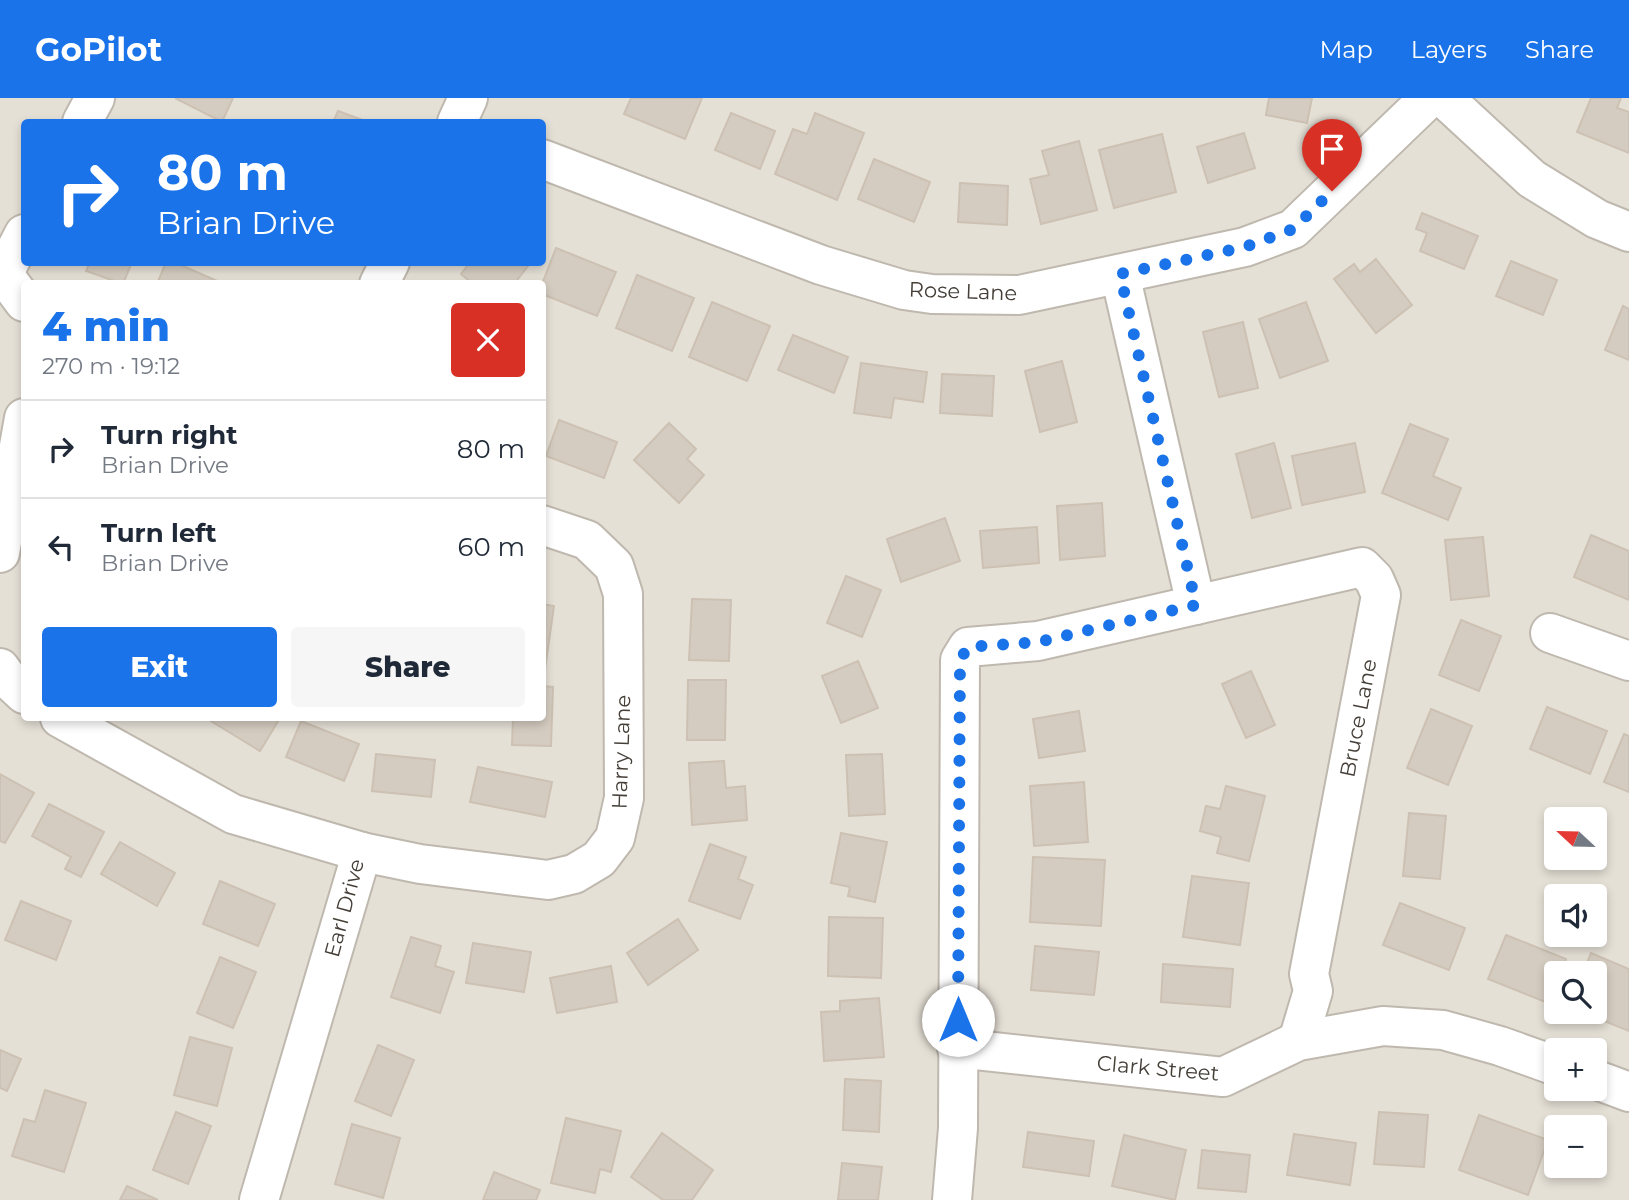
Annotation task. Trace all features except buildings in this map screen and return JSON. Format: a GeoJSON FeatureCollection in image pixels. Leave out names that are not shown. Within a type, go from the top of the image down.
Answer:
{"type":"FeatureCollection","features":[{"type":"Feature","properties":{"kind":"street"},"geometry":{"type":"LineString","coordinates":[[84,119],[95,98]]}},
{"type":"Feature","properties":{"kind":"street"},"geometry":{"type":"LineString","coordinates":[[458,119],[468,98]]}},
{"type":"Feature","properties":{"kind":"street","name":"Rose Lane"},"geometry":{"type":"LineString","coordinates":[[546,161],[821,265],[904,290],[932,294],[1019,295],[1245,247],[1293,229],[1429,98]]}},
{"type":"Feature","properties":{"kind":"street"},"geometry":{"type":"LineString","coordinates":[[1444,98],[1532,179],[1597,219],[1629,232]]}},
{"type":"Feature","properties":{"kind":"street"},"geometry":{"type":"LineString","coordinates":[[21,240],[7,267],[7,279],[21,298]]}},
{"type":"Feature","properties":{"kind":"street"},"geometry":{"type":"LineString","coordinates":[[952,1200],[958,1128],[960,660],[968,647],[1038,642],[1196,605],[1120,274]]}},
{"type":"Feature","properties":{"kind":"street"},"geometry":{"type":"LineString","coordinates":[[0,553],[21,435]]}},
{"type":"Feature","properties":{"kind":"street","name":"Harry Lane"},"geometry":{"type":"LineString","coordinates":[[362,852],[421,864],[548,880],[574,874],[599,859],[615,838],[624,798],[623,594],[614,566],[587,540],[546,526]]}},
{"type":"Feature","properties":{"kind":"street","name":"Bruce Lane"},"geometry":{"type":"LineString","coordinates":[[1196,605],[1362,567],[1374,579],[1381,595],[1309,974],[1312,991],[1298,1041]]}},
{"type":"Feature","properties":{"kind":"street"},"geometry":{"type":"LineString","coordinates":[[1550,633],[1629,661]]}},
{"type":"Feature","properties":{"kind":"street"},"geometry":{"type":"LineString","coordinates":[[0,668],[21,691]]}},
{"type":"Feature","properties":{"kind":"street","name":"Earl Drive"},"geometry":{"type":"LineString","coordinates":[[65,721],[233,814],[362,852],[259,1200]]}},
{"type":"Feature","properties":{"kind":"street","name":"Clark Street"},"geometry":{"type":"LineString","coordinates":[[957,1048],[1223,1077],[1298,1041],[1383,1026],[1443,1030],[1544,1062]]}},
{"type":"Feature","properties":{"kind":"street"},"geometry":{"type":"LineString","coordinates":[[1607,1084],[1629,1092]]}},
{"type":"Feature","properties":{"kind":"shaded area"},"geometry":{"type":"Polygon","coordinates":[[[0,98],[1629,98],[1629,1200],[0,1200],[0,98]]]}},
{"type":"Feature","properties":{"kind":"route"},"geometry":{"type":"LineString","coordinates":[[958,1020],[960,660],[968,647],[1038,642],[1196,605],[1120,274],[1245,247],[1293,229],[1332,191]]}}]}
